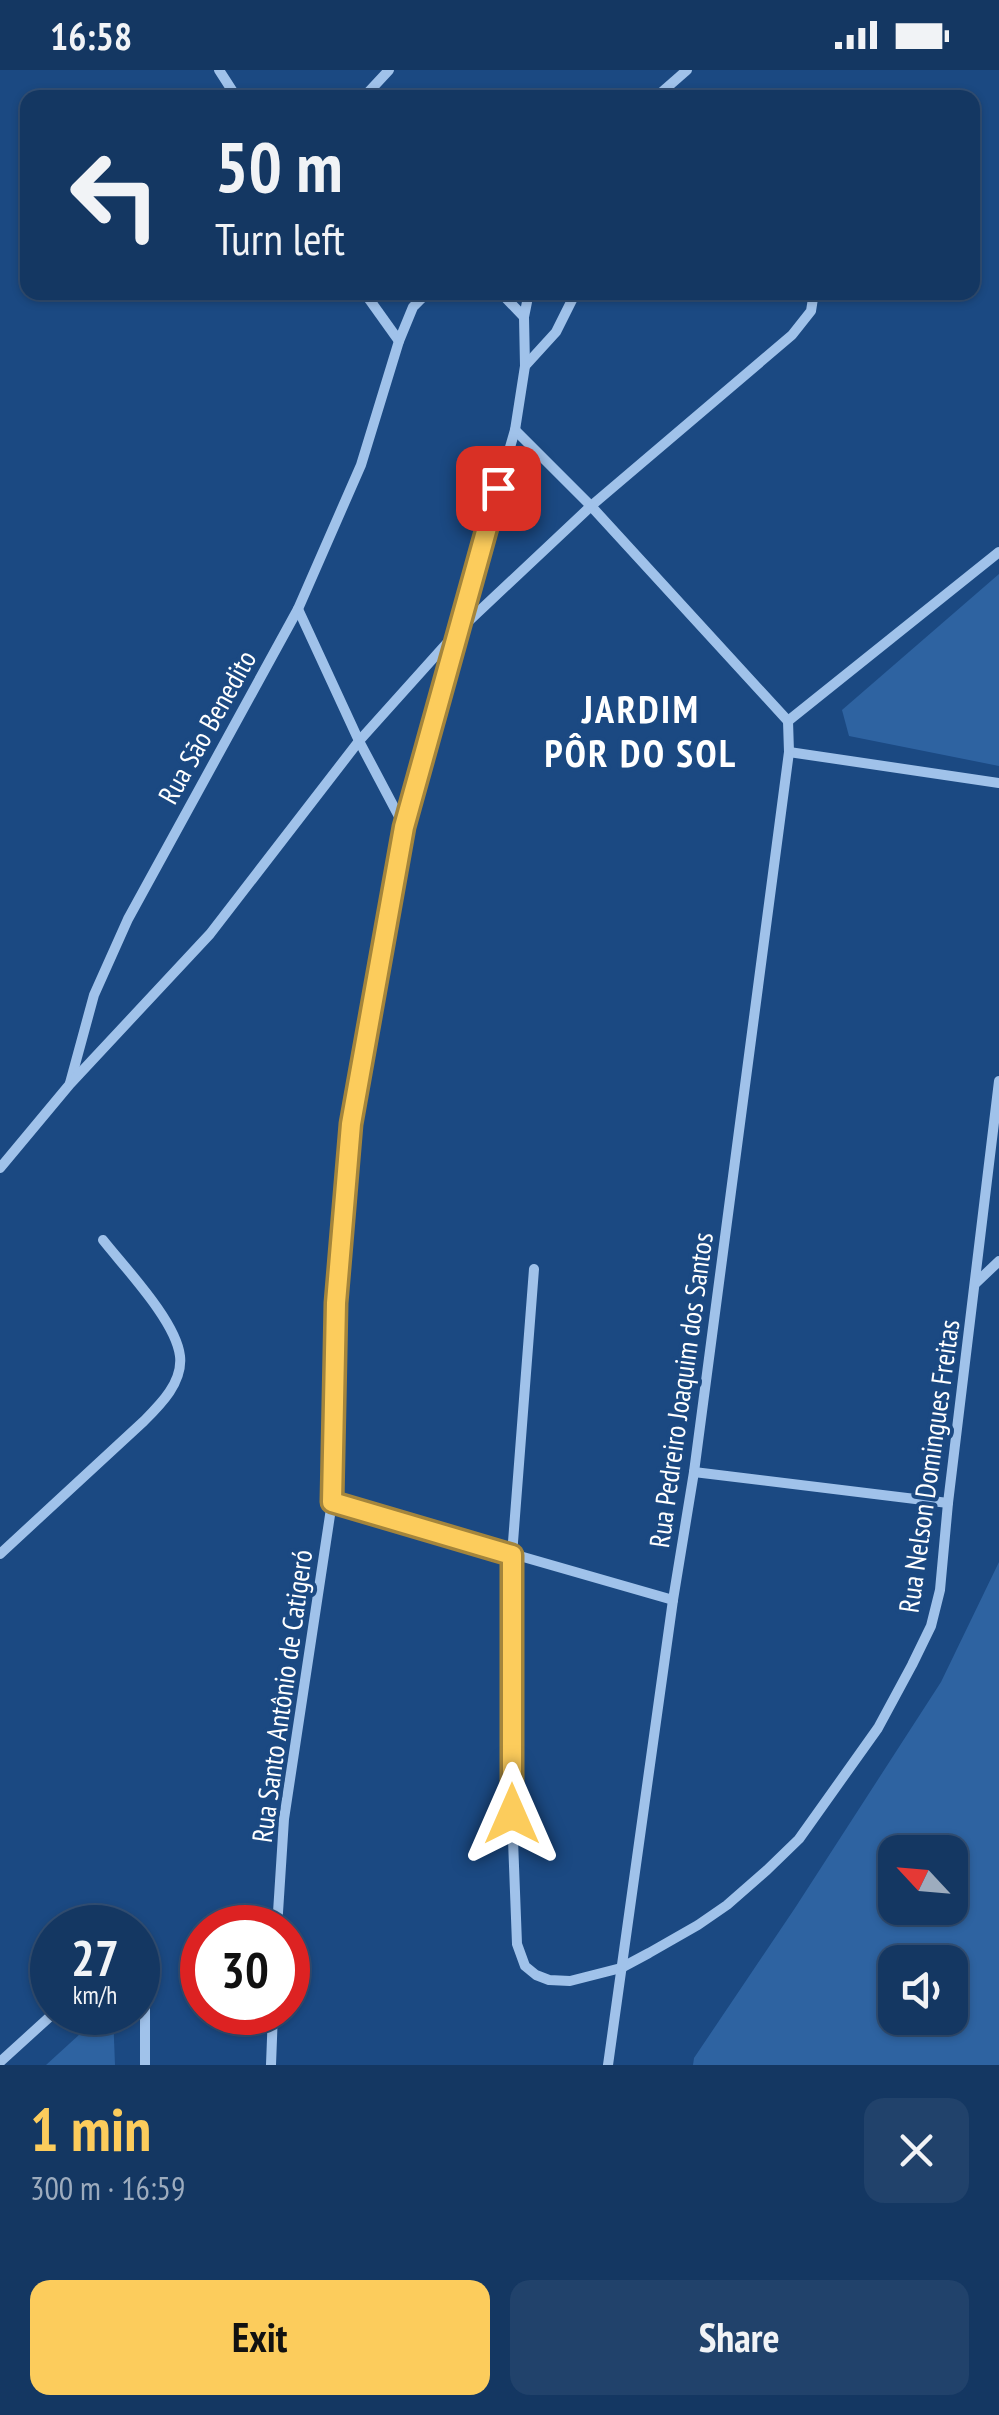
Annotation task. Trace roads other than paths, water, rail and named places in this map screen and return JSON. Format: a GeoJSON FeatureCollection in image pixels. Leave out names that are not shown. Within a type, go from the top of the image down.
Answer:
{"type":"FeatureCollection","features":[{"type":"Feature","properties":{"kind":"street"},"geometry":{"type":"LineString","coordinates":[[370,90],[388,70]]}},
{"type":"Feature","properties":{"kind":"street"},"geometry":{"type":"LineString","coordinates":[[664,90],[687,70]]}},
{"type":"Feature","properties":{"kind":"street"},"geometry":{"type":"LineString","coordinates":[[370,300],[399,341]]}},
{"type":"Feature","properties":{"kind":"street","name":"Rua São Benedito"},"geometry":{"type":"LineString","coordinates":[[0,1168],[70,1084],[94,995],[128,918],[298,609],[361,464],[399,341],[413,306],[419,300]]}},
{"type":"Feature","properties":{"kind":"street"},"geometry":{"type":"LineString","coordinates":[[508,300],[524,317]]}},
{"type":"Feature","properties":{"kind":"street","name":"Rua Santo Antônio de Catigeró"},"geometry":{"type":"LineString","coordinates":[[278,1905],[284,1819],[332,1502],[336,1303],[351,1124],[404,827],[515,430],[525,366],[527,300]]}},
{"type":"Feature","properties":{"kind":"street"},"geometry":{"type":"LineString","coordinates":[[525,366],[556,332],[572,300]]}},
{"type":"Feature","properties":{"kind":"street"},"geometry":{"type":"LineString","coordinates":[[70,1084],[210,934],[360,740],[456,633],[591,506],[792,335],[812,311],[813,300]]}},
{"type":"Feature","properties":{"kind":"street"},"geometry":{"type":"LineString","coordinates":[[515,430],[591,506],[788,721],[999,552]]}},
{"type":"Feature","properties":{"kind":"street"},"geometry":{"type":"LineString","coordinates":[[298,609],[404,827]]}},
{"type":"Feature","properties":{"kind":"street","name":"Rua Pedreiro Joaquim dos Santos"},"geometry":{"type":"LineString","coordinates":[[608,2065],[694,1472],[789,752],[788,721]]}},
{"type":"Feature","properties":{"kind":"street"},"geometry":{"type":"LineString","coordinates":[[789,752],[999,783]]}},
{"type":"Feature","properties":{"kind":"street","name":"Rua Nelson Domingues Freitas"},"geometry":{"type":"LineString","coordinates":[[534,1269],[512,1555],[512,1814],[517,1944],[525,1966],[536,1975],[570,1981],[621,1968],[698,1925],[767,1870],[799,1838],[878,1728],[912,1666],[931,1626],[940,1590],[999,1082]]}},
{"type":"Feature","properties":{"kind":"street"},"geometry":{"type":"LineString","coordinates":[[0,1554],[163,1402],[176,1381],[180,1356],[168,1323],[103,1240]]}},
{"type":"Feature","properties":{"kind":"street"},"geometry":{"type":"LineString","coordinates":[[976,1284],[999,1261]]}},
{"type":"Feature","properties":{"kind":"street"},"geometry":{"type":"LineString","coordinates":[[694,1472],[948,1503]]}},
{"type":"Feature","properties":{"kind":"street"},"geometry":{"type":"LineString","coordinates":[[332,1502],[674,1600]]}},
{"type":"Feature","properties":{"kind":"street"},"geometry":{"type":"LineString","coordinates":[[0,2062],[30,2035]]}},
{"type":"Feature","properties":{"kind":"street"},"geometry":{"type":"LineString","coordinates":[[145,2035],[145,2065]]}},
{"type":"Feature","properties":{"kind":"street"},"geometry":{"type":"LineString","coordinates":[[271,2065],[273,2035]]}},
{"type":"Feature","properties":{"kind":"district","name":"JARDIM PÔR DO SOL"},"geometry":{"type":"Point","coordinates":[641,732]}}]}
